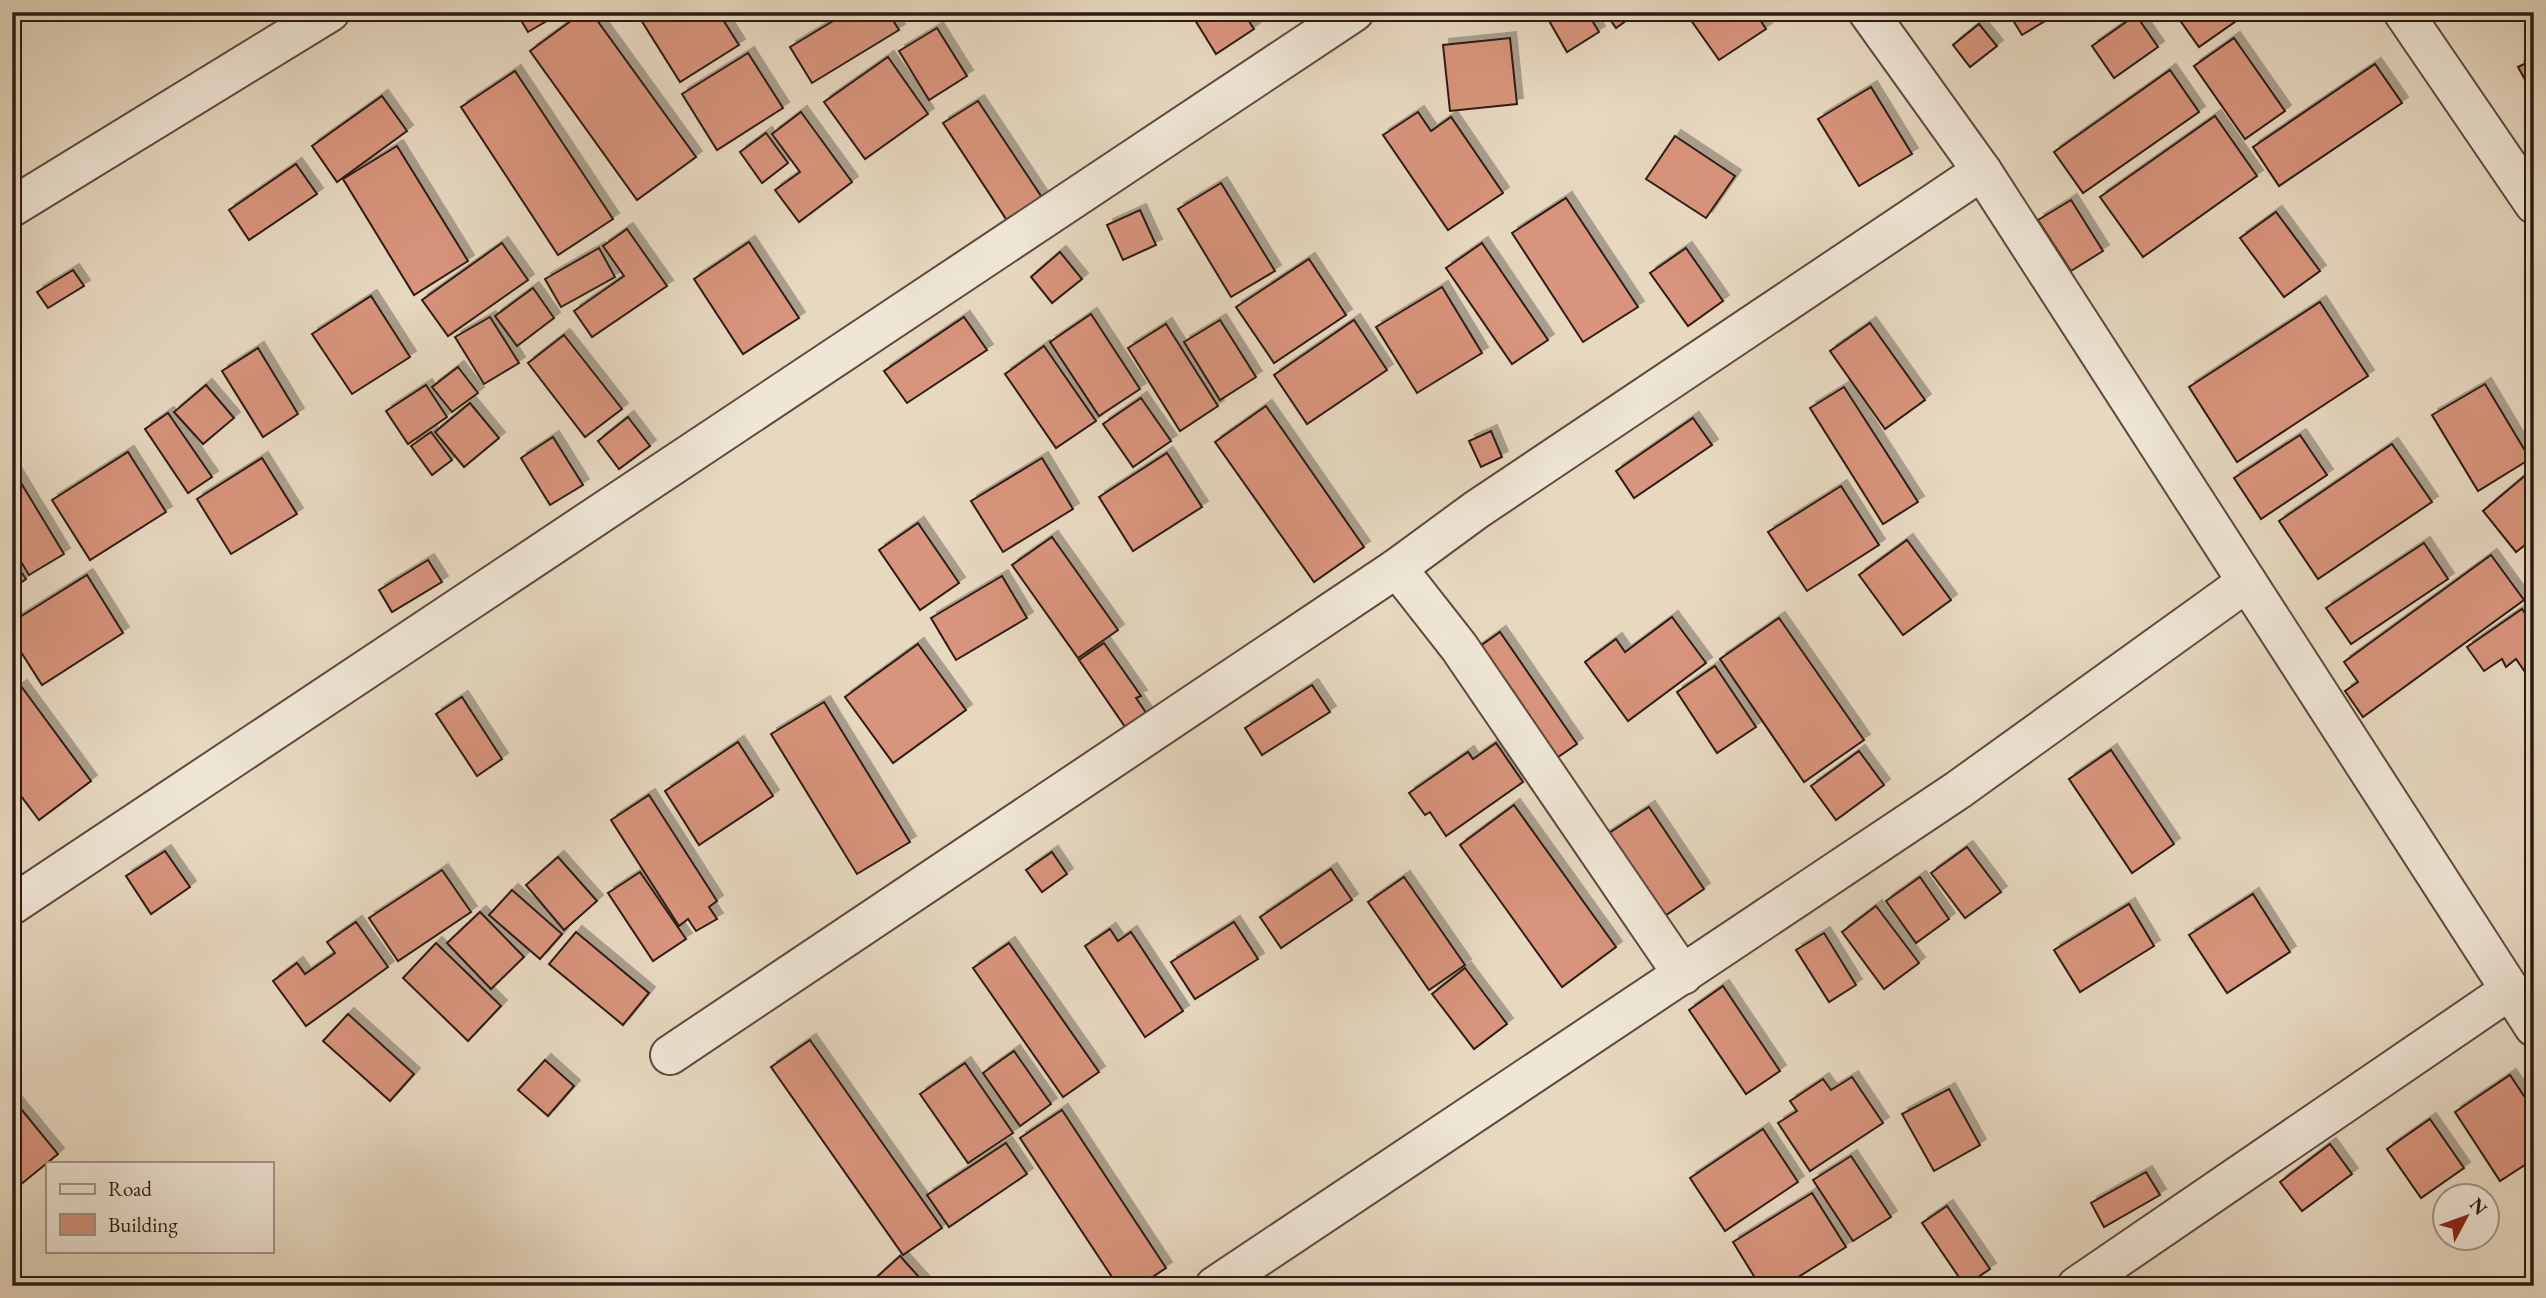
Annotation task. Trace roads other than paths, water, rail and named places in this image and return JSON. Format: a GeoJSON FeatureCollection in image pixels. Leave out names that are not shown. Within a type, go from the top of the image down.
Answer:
{"type":"FeatureCollection","features":[{"type":"Feature","properties":{"kind":"street"},"geometry":{"type":"LineString","coordinates":[[12,207],[330,12]]}},
{"type":"Feature","properties":{"kind":"street"},"geometry":{"type":"LineString","coordinates":[[12,905],[1354,12]]}},
{"type":"Feature","properties":{"kind":"street"},"geometry":{"type":"LineString","coordinates":[[1868,12],[1982,171],[2534,1027]]}},
{"type":"Feature","properties":{"kind":"street"},"geometry":{"type":"LineString","coordinates":[[2403,12],[2534,204]]}},
{"type":"Feature","properties":{"kind":"street"},"geometry":{"type":"LineString","coordinates":[[670,1055],[1397,568],[1476,510],[1982,171]]}},
{"type":"Feature","properties":{"kind":"street"},"geometry":{"type":"LineString","coordinates":[[1397,568],[1459,647],[1682,975]]}},
{"type":"Feature","properties":{"kind":"street"},"geometry":{"type":"LineString","coordinates":[[1215,1286],[1958,790],[2247,582]]}},
{"type":"Feature","properties":{"kind":"street"},"geometry":{"type":"LineString","coordinates":[[2077,1286],[2510,990]]}}]}
